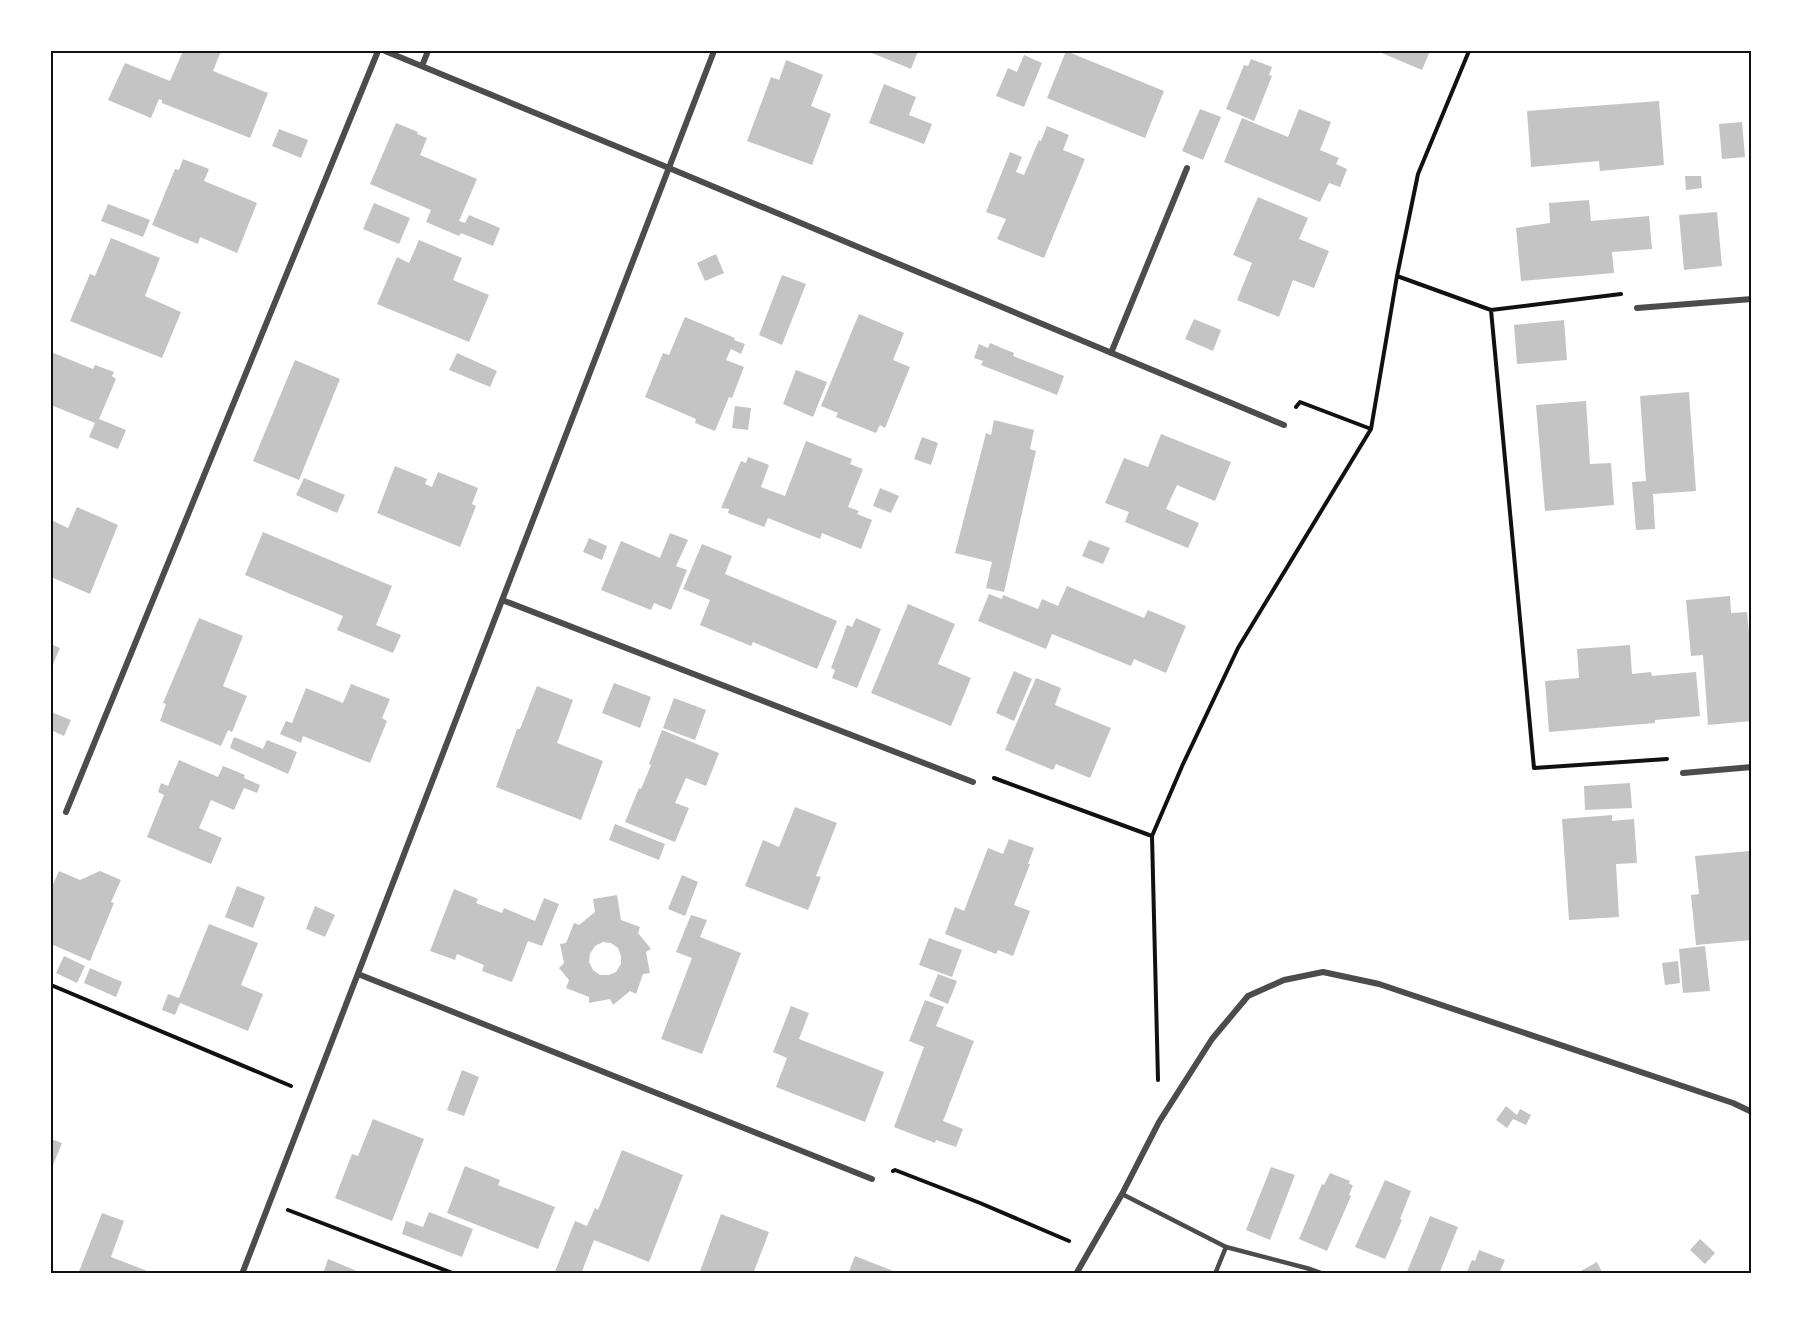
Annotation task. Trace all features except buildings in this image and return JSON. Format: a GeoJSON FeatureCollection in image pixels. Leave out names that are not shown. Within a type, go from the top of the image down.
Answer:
{"type":"FeatureCollection","features":[{"type":"Feature","properties":{"kind":"street"},"geometry":{"type":"LineString","coordinates":[[66,812],[378,51]]}},
{"type":"Feature","properties":{"kind":"street"},"geometry":{"type":"LineString","coordinates":[[385,51],[1284,425]]}},
{"type":"Feature","properties":{"kind":"street"},"geometry":{"type":"LineString","coordinates":[[422,66],[428,51]]}},
{"type":"Feature","properties":{"kind":"street"},"geometry":{"type":"LineString","coordinates":[[242,1274],[714,51]]}},
{"type":"Feature","properties":{"kind":"street"},"geometry":{"type":"LineString","coordinates":[[1111,353],[1187,168]]}},
{"type":"Feature","properties":{"kind":"street"},"geometry":{"type":"LineString","coordinates":[[1637,308],[1752,299]]}},
{"type":"Feature","properties":{"kind":"street"},"geometry":{"type":"LineString","coordinates":[[502,600],[973,782]]}},
{"type":"Feature","properties":{"kind":"street"},"geometry":{"type":"LineString","coordinates":[[1683,773],[1752,768]]}},
{"type":"Feature","properties":{"kind":"street"},"geometry":{"type":"LineString","coordinates":[[1076,1274],[1122,1194],[1159,1122],[1212,1039],[1248,996],[1284,980],[1323,972],[1379,984],[1733,1103],[1752,1112]]}},
{"type":"Feature","properties":{"kind":"street"},"geometry":{"type":"LineString","coordinates":[[358,974],[872,1179]]}},
{"type":"Feature","properties":{"kind":"lane"},"geometry":{"type":"LineString","coordinates":[[1122,1194],[1226,1247],[1324,1274]]}},
{"type":"Feature","properties":{"kind":"lane"},"geometry":{"type":"LineString","coordinates":[[1215,1274],[1226,1247]]}},
{"type":"Feature","properties":{"kind":"path"},"geometry":{"type":"LineString","coordinates":[[1158,1081],[1152,836],[1238,648],[1371,429],[1418,174],[1469,51]]}},
{"type":"Feature","properties":{"kind":"path"},"geometry":{"type":"LineString","coordinates":[[1398,276],[1491,310],[1636,293],[1637,308]]}},
{"type":"Feature","properties":{"kind":"path"},"geometry":{"type":"LineString","coordinates":[[1491,310],[1534,768],[1682,758],[1683,773]]}},
{"type":"Feature","properties":{"kind":"path"},"geometry":{"type":"LineString","coordinates":[[1284,425],[1300,402],[1371,429]]}},
{"type":"Feature","properties":{"kind":"path"},"geometry":{"type":"LineString","coordinates":[[973,782],[992,777],[1152,836]]}},
{"type":"Feature","properties":{"kind":"path"},"geometry":{"type":"LineString","coordinates":[[51,985],[311,1095]]}},
{"type":"Feature","properties":{"kind":"path"},"geometry":{"type":"LineString","coordinates":[[872,1179],[895,1170],[1090,1250]]}},
{"type":"Feature","properties":{"kind":"path"},"geometry":{"type":"LineString","coordinates":[[269,1203],[455,1274]]}}]}
